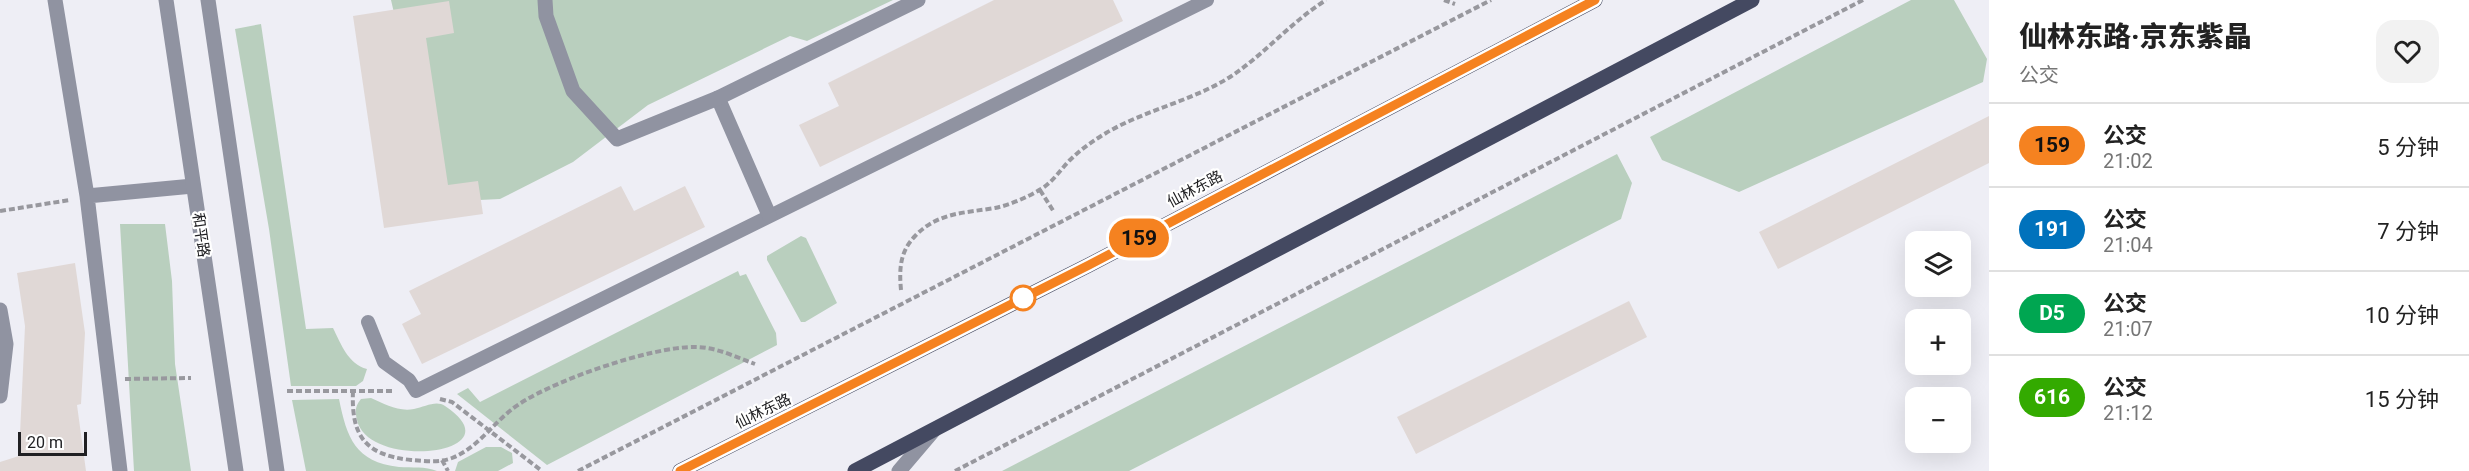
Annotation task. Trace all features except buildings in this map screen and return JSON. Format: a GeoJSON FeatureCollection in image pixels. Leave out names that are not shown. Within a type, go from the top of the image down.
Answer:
{"type":"FeatureCollection","features":[{"type":"Feature","properties":{"kind":"main road","name":"仙林东路"},"geometry":{"type":"LineString","coordinates":[[680,471],[1089,265],[1596,0]]}},
{"type":"Feature","properties":{"kind":"main road"},"geometry":{"type":"LineString","coordinates":[[855,471],[1752,0]]}},
{"type":"Feature","properties":{"kind":"street"},"geometry":{"type":"LineString","coordinates":[[55,0],[87,196],[120,471]]}},
{"type":"Feature","properties":{"kind":"street","name":"和平路"},"geometry":{"type":"LineString","coordinates":[[166,0],[236,471]]}},
{"type":"Feature","properties":{"kind":"street"},"geometry":{"type":"LineString","coordinates":[[208,0],[277,471]]}},
{"type":"Feature","properties":{"kind":"street"},"geometry":{"type":"LineString","coordinates":[[546,0],[546,16],[573,91],[617,139],[718,98],[918,0]]}},
{"type":"Feature","properties":{"kind":"street"},"geometry":{"type":"LineString","coordinates":[[718,98],[769,215]]}},
{"type":"Feature","properties":{"kind":"street"},"geometry":{"type":"LineString","coordinates":[[87,196],[194,186]]}},
{"type":"Feature","properties":{"kind":"street"},"geometry":{"type":"LineString","coordinates":[[0,310],[3,343],[0,396]]}},
{"type":"Feature","properties":{"kind":"street"},"geometry":{"type":"LineString","coordinates":[[899,471],[935,430]]}},
{"type":"Feature","properties":{"kind":"lane"},"geometry":{"type":"LineString","coordinates":[[368,322],[384,362],[409,380],[416,391],[1207,0]]}},
{"type":"Feature","properties":{"kind":"path"},"geometry":{"type":"LineString","coordinates":[[901,290],[899,270],[904,250],[916,235],[937,219],[958,212],[996,208],[1040,190],[1052,181],[1083,148],[1108,132],[1229,78],[1248,64],[1304,13],[1326,0]]}},
{"type":"Feature","properties":{"kind":"path"},"geometry":{"type":"LineString","coordinates":[[1444,0],[1455,4]]}},
{"type":"Feature","properties":{"kind":"path"},"geometry":{"type":"LineString","coordinates":[[578,471],[1491,0]]}},
{"type":"Feature","properties":{"kind":"path"},"geometry":{"type":"LineString","coordinates":[[955,471],[1863,0]]}},
{"type":"Feature","properties":{"kind":"path"},"geometry":{"type":"LineString","coordinates":[[1040,190],[1053,212]]}},
{"type":"Feature","properties":{"kind":"path"},"geometry":{"type":"LineString","coordinates":[[0,210],[87,196]]}},
{"type":"Feature","properties":{"kind":"path"},"geometry":{"type":"LineString","coordinates":[[353,391],[356,430],[365,443],[376,451],[400,458],[442,460],[451,458],[473,446],[512,409],[558,382],[647,355],[694,347],[719,350],[755,364]]}},
{"type":"Feature","properties":{"kind":"path"},"geometry":{"type":"LineString","coordinates":[[110,379],[191,378]]}},
{"type":"Feature","properties":{"kind":"path"},"geometry":{"type":"LineString","coordinates":[[442,460],[448,471]]}},
{"type":"Feature","properties":{"kind":"green space"},"geometry":{"type":"Polygon","coordinates":[[[391,0],[893,0],[807,41],[790,36],[648,105],[573,162],[500,199],[438,202],[391,0]]]}},
{"type":"Feature","properties":{"kind":"green space"},"geometry":{"type":"Polygon","coordinates":[[[1911,0],[1954,0],[1987,59],[1983,82],[1739,192],[1662,160],[1650,137],[1911,0]]]}},
{"type":"Feature","properties":{"kind":"green space"},"geometry":{"type":"Polygon","coordinates":[[[261,24],[306,329],[333,328],[350,358],[367,369],[363,381],[356,386],[291,386],[269,229],[235,29],[261,24]]]}},
{"type":"Feature","properties":{"kind":"green space"},"geometry":{"type":"Polygon","coordinates":[[[1617,154],[1632,183],[1621,219],[1129,471],[1002,471],[1617,154]]]}},
{"type":"Feature","properties":{"kind":"green space"},"geometry":{"type":"Polygon","coordinates":[[[120,224],[165,224],[172,281],[175,364],[191,471],[134,471],[120,224]]]}},
{"type":"Feature","properties":{"kind":"green space"},"geometry":{"type":"Polygon","coordinates":[[[801,236],[806,238],[837,303],[805,322],[801,322],[767,260],[767,256],[801,236]]]}},
{"type":"Feature","properties":{"kind":"green space"},"geometry":{"type":"Polygon","coordinates":[[[738,271],[740,276],[746,274],[776,333],[777,345],[547,465],[457,394],[468,388],[480,402],[738,271]]]}},
{"type":"Feature","properties":{"kind":"green space"},"geometry":{"type":"Polygon","coordinates":[[[371,398],[402,409],[442,404],[463,423],[464,436],[453,445],[433,451],[409,451],[386,446],[367,436],[357,420],[356,409],[359,402],[361,399],[371,398]]]}},
{"type":"Feature","properties":{"kind":"green space"},"geometry":{"type":"Polygon","coordinates":[[[339,399],[350,436],[363,454],[384,464],[437,471],[306,471],[292,400],[339,399]]]}},
{"type":"Feature","properties":{"kind":"green space"},"geometry":{"type":"Polygon","coordinates":[[[486,447],[501,447],[512,453],[513,463],[498,471],[455,471],[458,462],[486,447]]]}},
{"type":"Feature","properties":{"kind":"bus line","name":"159"},"geometry":{"type":"LineString","coordinates":[[680,471],[1089,265],[1595,0]]}}]}
